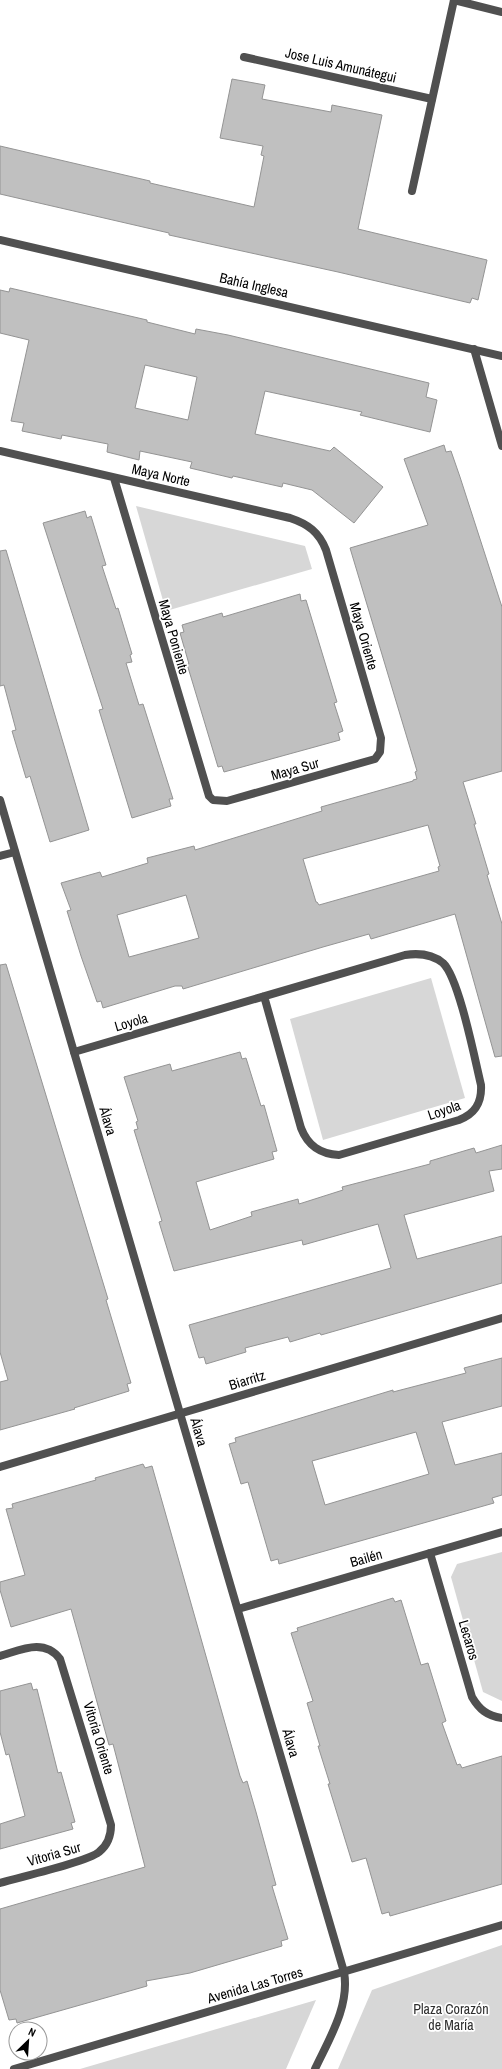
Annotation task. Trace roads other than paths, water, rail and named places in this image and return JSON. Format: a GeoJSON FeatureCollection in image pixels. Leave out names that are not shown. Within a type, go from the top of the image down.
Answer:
{"type":"FeatureCollection","features":[{"type":"Feature","properties":{"kind":"street"},"geometry":{"type":"LineString","coordinates":[[412,191],[454,0],[502,12]]}},
{"type":"Feature","properties":{"kind":"street","name":"Jose Luis Amunátegui"},"geometry":{"type":"LineString","coordinates":[[244,57],[432,99]]}},
{"type":"Feature","properties":{"kind":"street","name":"Bahía Inglesa"},"geometry":{"type":"LineString","coordinates":[[0,240],[502,356]]}},
{"type":"Feature","properties":{"kind":"street"},"geometry":{"type":"LineString","coordinates":[[474,349],[502,446]]}},
{"type":"Feature","properties":{"kind":"street","name":"Maya Norte"},"geometry":{"type":"LineString","coordinates":[[0,451],[290,518],[304,523],[314,530]]}},
{"type":"Feature","properties":{"kind":"street","name":"Maya Poniente"},"geometry":{"type":"LineString","coordinates":[[114,478],[206,790],[213,800]]}},
{"type":"Feature","properties":{"kind":"street","name":"Maya Oriente"},"geometry":{"type":"LineString","coordinates":[[314,530],[322,539],[326,550],[381,738],[380,752]]}},
{"type":"Feature","properties":{"kind":"street","name":"Maya Sur"},"geometry":{"type":"LineString","coordinates":[[213,800],[227,801],[368,762],[375,759],[380,752]]}},
{"type":"Feature","properties":{"kind":"street","name":"Álava"},"geometry":{"type":"LineString","coordinates":[[0,800],[344,1972],[346,1990],[342,2007],[315,2069]]}},
{"type":"Feature","properties":{"kind":"street"},"geometry":{"type":"LineString","coordinates":[[0,856],[15,852]]}},
{"type":"Feature","properties":{"kind":"street","name":"Loyola"},"geometry":{"type":"LineString","coordinates":[[74,1052],[264,996],[405,955],[420,954],[434,958],[443,963],[454,980],[481,1086],[482,1095],[479,1105],[474,1112],[459,1120],[347,1153],[339,1155],[328,1154],[317,1150],[304,1137],[264,996]]}},
{"type":"Feature","properties":{"kind":"street","name":"Biarritz"},"geometry":{"type":"LineString","coordinates":[[0,1467],[502,1318]]}},
{"type":"Feature","properties":{"kind":"street","name":"Bailén"},"geometry":{"type":"LineString","coordinates":[[238,1609],[502,1532]]}},
{"type":"Feature","properties":{"kind":"street","name":"Lecaros"},"geometry":{"type":"LineString","coordinates":[[430,1553],[472,1696],[481,1710],[496,1717],[502,1718]]}},
{"type":"Feature","properties":{"kind":"street","name":"Vitoria Oriente"},"geometry":{"type":"LineString","coordinates":[[0,1656],[36,1646],[49,1648],[60,1659],[110,1818],[111,1832],[108,1840]]}},
{"type":"Feature","properties":{"kind":"street","name":"Vitoria Sur"},"geometry":{"type":"LineString","coordinates":[[0,1883],[91,1857],[98,1853],[108,1840]]}},
{"type":"Feature","properties":{"kind":"street","name":"Avenida Las Torres"},"geometry":{"type":"LineString","coordinates":[[14,2069],[502,1925]]}},
{"type":"Feature","properties":{"kind":"park label","name":"Plaza Corazón de María"},"geometry":{"type":"Point","coordinates":[451,2018]}}]}
